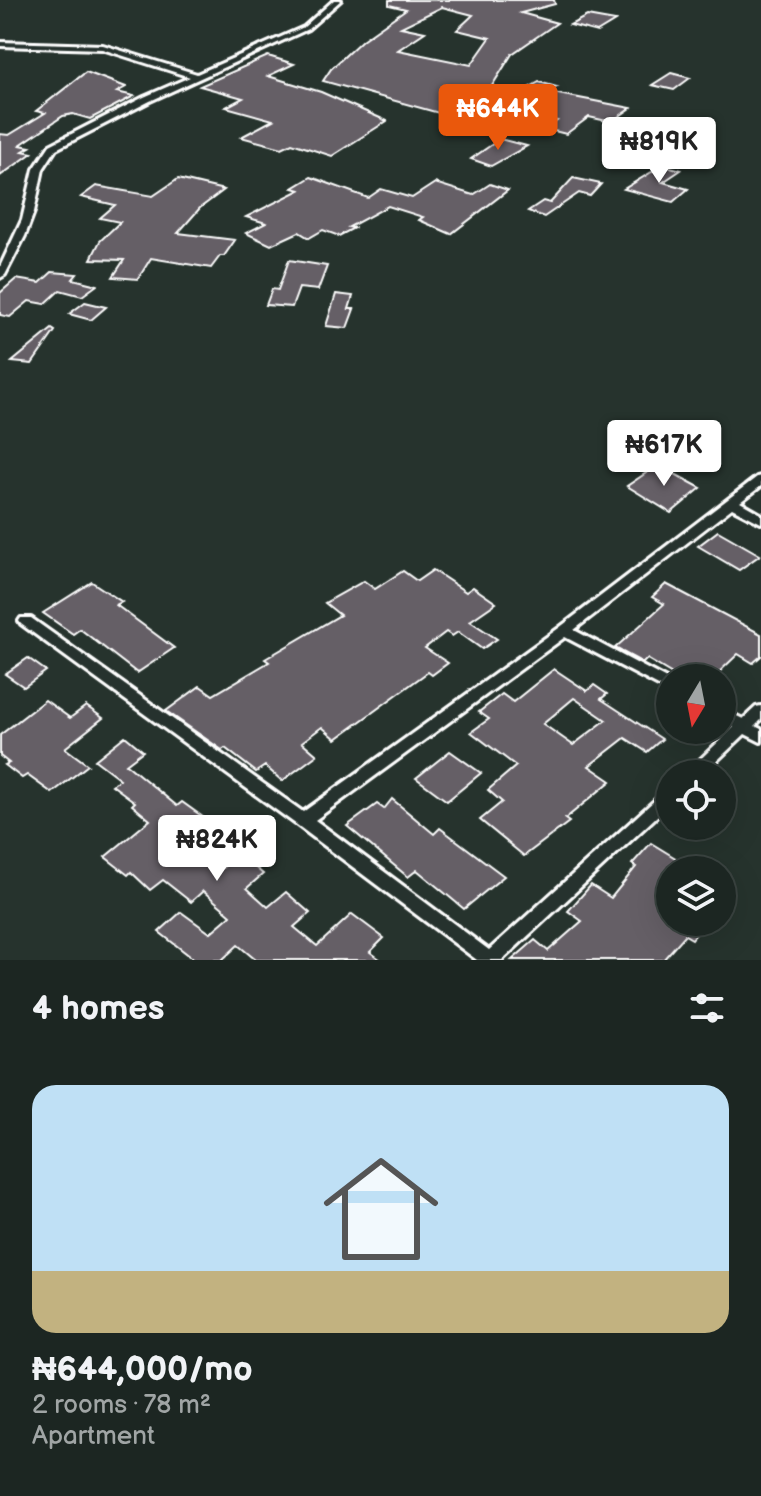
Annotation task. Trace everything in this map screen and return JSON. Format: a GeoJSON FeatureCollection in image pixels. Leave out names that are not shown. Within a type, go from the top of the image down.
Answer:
{"type":"FeatureCollection","features":[{"type":"Feature","properties":{"kind":"street"},"geometry":{"type":"LineString","coordinates":[[0,275],[28,215],[36,171],[53,147],[87,127],[194,76],[306,28],[338,0]]}},
{"type":"Feature","properties":{"kind":"street"},"geometry":{"type":"LineString","coordinates":[[0,44],[103,47],[194,76]]}},
{"type":"Feature","properties":{"kind":"street"},"geometry":{"type":"LineString","coordinates":[[303,820],[564,631],[761,480]]}},
{"type":"Feature","properties":{"kind":"street"},"geometry":{"type":"LineString","coordinates":[[731,503],[761,519]]}},
{"type":"Feature","properties":{"kind":"street"},"geometry":{"type":"LineString","coordinates":[[26,621],[303,820],[490,960],[656,808]]}},
{"type":"Feature","properties":{"kind":"street"},"geometry":{"type":"LineString","coordinates":[[564,631],[656,680]]}},
{"type":"Feature","properties":{"kind":"street"},"geometry":{"type":"LineString","coordinates":[[708,760],[761,711]]}},
{"type":"Feature","properties":{"kind":"street"},"geometry":{"type":"LineString","coordinates":[[736,722],[761,736]]}},
{"type":"Feature","properties":{"kind":"building"},"geometry":{"type":"Polygon","coordinates":[[[389,0],[554,0],[555,4],[521,13],[557,23],[512,54],[490,89],[484,87],[446,115],[323,81],[331,69],[362,40],[406,9],[389,5],[389,0]],[[442,7],[401,27],[425,32],[398,50],[471,65],[490,38],[457,30],[473,15],[442,7]]]}},
{"type":"Feature","properties":{"kind":"building"},"geometry":{"type":"Polygon","coordinates":[[[587,16],[615,21],[597,32],[570,25],[587,16]]]}},
{"type":"Feature","properties":{"kind":"building"},"geometry":{"type":"Polygon","coordinates":[[[268,56],[294,64],[268,76],[321,92],[387,121],[332,156],[292,143],[282,148],[241,137],[273,120],[226,107],[243,98],[200,86],[268,56]]]}},
{"type":"Feature","properties":{"kind":"building"},"geometry":{"type":"Polygon","coordinates":[[[86,72],[126,87],[117,92],[134,96],[90,119],[73,114],[63,116],[20,145],[30,147],[23,151],[32,153],[0,176],[0,134],[9,135],[45,113],[36,111],[86,72]]]}},
{"type":"Feature","properties":{"kind":"building"},"geometry":{"type":"Polygon","coordinates":[[[671,73],[690,78],[674,90],[652,85],[671,73]]]}},
{"type":"Feature","properties":{"kind":"building"},"geometry":{"type":"Polygon","coordinates":[[[539,82],[557,87],[548,92],[631,108],[611,122],[589,117],[566,134],[546,129],[557,121],[503,108],[523,97],[516,95],[539,82]]]}},
{"type":"Feature","properties":{"kind":"building"},"geometry":{"type":"Polygon","coordinates":[[[677,120],[695,124],[651,160],[617,152],[650,123],[668,127],[677,120]]]}},
{"type":"Feature","properties":{"kind":"building"},"geometry":{"type":"Polygon","coordinates":[[[500,139],[527,146],[491,166],[471,159],[500,139]]]}},
{"type":"Feature","properties":{"kind":"building"},"geometry":{"type":"Polygon","coordinates":[[[663,165],[681,170],[663,182],[688,189],[673,202],[624,189],[663,165]]]}},
{"type":"Feature","properties":{"kind":"building"},"geometry":{"type":"Polygon","coordinates":[[[311,177],[368,198],[381,189],[412,198],[435,183],[473,195],[490,184],[508,190],[451,234],[419,220],[423,217],[388,206],[349,227],[354,228],[339,236],[323,230],[309,238],[299,232],[271,245],[246,233],[266,223],[246,217],[300,190],[293,188],[311,177]]]}},
{"type":"Feature","properties":{"kind":"building"},"geometry":{"type":"Polygon","coordinates":[[[573,178],[601,184],[590,196],[579,193],[544,217],[528,211],[543,201],[550,203],[573,178]]]}},
{"type":"Feature","properties":{"kind":"building"},"geometry":{"type":"Polygon","coordinates":[[[178,179],[224,190],[200,208],[178,233],[235,240],[211,268],[151,258],[138,279],[113,277],[124,260],[91,259],[100,241],[120,222],[100,218],[115,205],[81,197],[96,186],[153,196],[178,179]]]}},
{"type":"Feature","properties":{"kind":"building"},"geometry":{"type":"Polygon","coordinates":[[[289,260],[327,266],[318,290],[299,288],[292,307],[266,305],[272,289],[278,290],[289,260]]]}},
{"type":"Feature","properties":{"kind":"building"},"geometry":{"type":"Polygon","coordinates":[[[52,272],[77,274],[73,279],[97,285],[82,296],[60,290],[45,304],[29,301],[10,317],[0,315],[0,293],[16,279],[40,283],[52,272]]]}},
{"type":"Feature","properties":{"kind":"building"},"geometry":{"type":"Polygon","coordinates":[[[336,294],[353,296],[349,309],[354,309],[347,328],[326,326],[336,294]]]}},
{"type":"Feature","properties":{"kind":"building"},"geometry":{"type":"Polygon","coordinates":[[[85,302],[106,307],[91,320],[69,314],[85,302]]]}},
{"type":"Feature","properties":{"kind":"building"},"geometry":{"type":"Polygon","coordinates":[[[52,329],[55,331],[32,364],[12,362],[52,329]]]}},
{"type":"Feature","properties":{"kind":"building"},"geometry":{"type":"Polygon","coordinates":[[[658,465],[701,488],[671,513],[627,486],[658,465]]]}},
{"type":"Feature","properties":{"kind":"building"},"geometry":{"type":"Polygon","coordinates":[[[718,531],[760,555],[739,570],[698,546],[718,531]]]}},
{"type":"Feature","properties":{"kind":"building"},"geometry":{"type":"Polygon","coordinates":[[[433,570],[466,592],[473,587],[496,603],[470,621],[497,639],[482,649],[458,632],[452,636],[446,632],[425,648],[448,663],[432,675],[428,672],[336,739],[322,727],[302,742],[317,755],[282,781],[265,766],[256,772],[225,748],[222,750],[166,711],[200,686],[213,695],[269,662],[265,659],[340,615],[325,603],[364,581],[375,589],[403,571],[417,581],[433,570]]]}},
{"type":"Feature","properties":{"kind":"building"},"geometry":{"type":"Polygon","coordinates":[[[92,582],[122,602],[116,605],[174,648],[137,673],[80,629],[73,634],[43,613],[92,582]]]}},
{"type":"Feature","properties":{"kind":"building"},"geometry":{"type":"Polygon","coordinates":[[[666,584],[761,634],[761,656],[753,663],[738,654],[728,664],[656,664],[647,659],[643,663],[615,648],[664,604],[652,597],[666,584]]]}},
{"type":"Feature","properties":{"kind":"building"},"geometry":{"type":"Polygon","coordinates":[[[28,658],[46,671],[24,687],[5,674],[28,658]]]}},
{"type":"Feature","properties":{"kind":"building"},"geometry":{"type":"Polygon","coordinates":[[[554,669],[587,691],[594,685],[607,694],[601,699],[656,735],[656,744],[647,752],[625,738],[589,766],[611,781],[565,819],[569,822],[524,856],[480,820],[502,802],[488,790],[516,766],[471,732],[489,719],[479,712],[502,694],[513,702],[554,669]],[[574,698],[543,724],[573,745],[606,720],[574,698]]]}},
{"type":"Feature","properties":{"kind":"building"},"geometry":{"type":"Polygon","coordinates":[[[45,700],[70,718],[86,706],[103,718],[65,748],[88,765],[52,793],[27,775],[22,778],[5,765],[9,763],[0,756],[0,735],[45,700]]]}},
{"type":"Feature","properties":{"kind":"building"},"geometry":{"type":"Polygon","coordinates":[[[125,736],[143,751],[126,764],[177,806],[182,802],[221,830],[197,850],[221,869],[239,854],[263,874],[247,888],[268,907],[286,892],[310,913],[294,927],[317,946],[352,914],[384,938],[370,952],[381,960],[256,960],[238,945],[222,960],[195,960],[159,932],[181,912],[210,933],[231,915],[203,891],[191,902],[163,880],[150,890],[131,872],[128,875],[105,857],[150,820],[132,805],[135,802],[112,785],[120,779],[95,760],[125,736]]]}},
{"type":"Feature","properties":{"kind":"building"},"geometry":{"type":"Polygon","coordinates":[[[450,751],[481,773],[447,801],[416,778],[450,751]]]}},
{"type":"Feature","properties":{"kind":"building"},"geometry":{"type":"Polygon","coordinates":[[[392,799],[434,834],[440,828],[504,876],[464,909],[417,870],[408,877],[347,826],[377,804],[384,809],[392,799]]]}},
{"type":"Feature","properties":{"kind":"building"},"geometry":{"type":"Polygon","coordinates":[[[651,843],[672,856],[656,856],[656,936],[684,936],[663,960],[512,960],[535,940],[548,951],[582,921],[568,911],[591,885],[611,898],[636,867],[632,864],[651,843]]]}}]}
